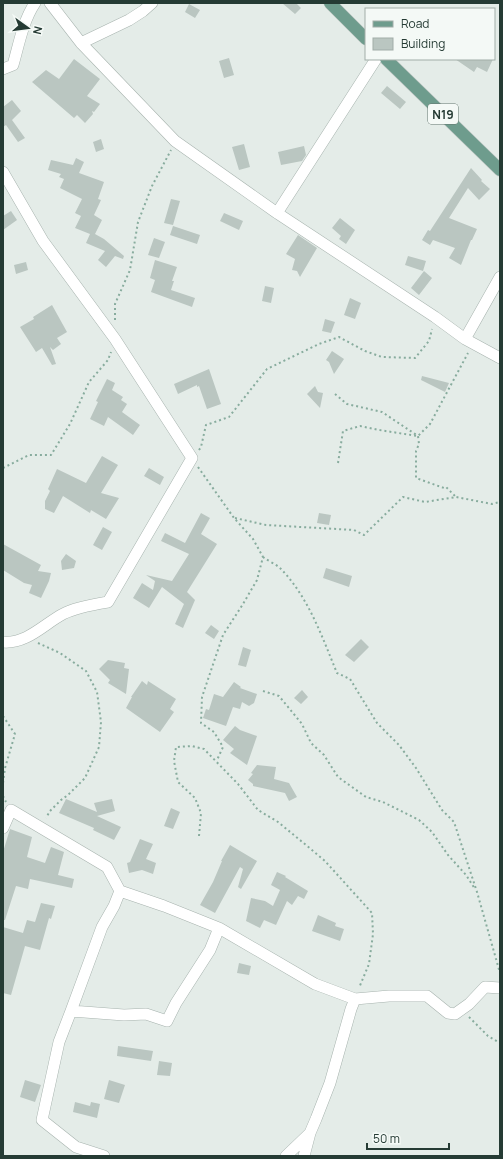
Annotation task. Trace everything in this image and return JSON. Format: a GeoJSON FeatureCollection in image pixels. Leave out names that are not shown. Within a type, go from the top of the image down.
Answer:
{"type":"FeatureCollection","features":[{"type":"Feature","properties":{"kind":"main road"},"geometry":{"type":"LineString","coordinates":[[335,5],[365,38]]}},
{"type":"Feature","properties":{"kind":"main road","name":"N19"},"geometry":{"type":"LineString","coordinates":[[387,60],[500,170]]}},
{"type":"Feature","properties":{"kind":"street"},"geometry":{"type":"LineString","coordinates":[[3,69],[13,65],[27,18],[35,3]]}},
{"type":"Feature","properties":{"kind":"street"},"geometry":{"type":"LineString","coordinates":[[50,3],[81,43],[175,141],[277,214],[435,317],[469,341],[500,358]]}},
{"type":"Feature","properties":{"kind":"street"},"geometry":{"type":"LineString","coordinates":[[81,43],[129,20],[152,3]]}},
{"type":"Feature","properties":{"kind":"street"},"geometry":{"type":"LineString","coordinates":[[277,214],[375,60]]}},
{"type":"Feature","properties":{"kind":"street"},"geometry":{"type":"LineString","coordinates":[[3,172],[44,241],[115,339],[192,458],[108,602],[64,613],[27,637],[7,643],[3,642]]}},
{"type":"Feature","properties":{"kind":"street"},"geometry":{"type":"LineString","coordinates":[[469,341],[500,277]]}},
{"type":"Feature","properties":{"kind":"street"},"geometry":{"type":"LineString","coordinates":[[3,828],[11,810],[107,867],[120,891],[164,906],[219,928],[316,984],[355,999],[389,996],[427,996],[448,1013],[455,1014],[469,1004],[485,987],[500,988]]}},
{"type":"Feature","properties":{"kind":"street"},"geometry":{"type":"LineString","coordinates":[[104,1156],[76,1147],[42,1120],[58,1042],[72,1011],[102,927],[114,906],[120,891]]}},
{"type":"Feature","properties":{"kind":"street"},"geometry":{"type":"LineString","coordinates":[[72,1011],[124,1015],[146,1014],[167,1021],[176,1003],[210,950],[219,928]]}},
{"type":"Feature","properties":{"kind":"street"},"geometry":{"type":"LineString","coordinates":[[304,1156],[310,1133],[330,1083],[355,999]]}},
{"type":"Feature","properties":{"kind":"street"},"geometry":{"type":"LineString","coordinates":[[286,1156],[310,1133]]}},
{"type":"Feature","properties":{"kind":"path"},"geometry":{"type":"LineString","coordinates":[[435,317],[430,341],[415,358],[382,357],[365,351],[339,337],[319,344],[268,369],[229,417],[206,425],[201,448],[192,458],[234,518],[253,539],[263,557],[280,568],[302,596],[314,619],[337,673],[350,679],[377,723],[399,746],[416,768],[442,810],[454,822],[500,974]]}},
{"type":"Feature","properties":{"kind":"path"},"geometry":{"type":"LineString","coordinates":[[418,436],[430,424],[456,378],[469,341]]}},
{"type":"Feature","properties":{"kind":"path"},"geometry":{"type":"LineString","coordinates":[[335,394],[347,404],[382,412],[418,436],[419,444],[416,451],[416,478],[444,488],[446,487],[456,497]]}},
{"type":"Feature","properties":{"kind":"path"},"geometry":{"type":"LineString","coordinates":[[338,463],[343,432],[360,426],[418,436]]}},
{"type":"Feature","properties":{"kind":"path"},"geometry":{"type":"LineString","coordinates":[[234,518],[266,525],[354,530],[364,535],[403,497],[425,502],[456,497],[492,504],[500,502]]}},
{"type":"Feature","properties":{"kind":"path"},"geometry":{"type":"LineString","coordinates":[[216,760],[223,747],[214,732],[201,723],[202,697],[223,634],[257,580],[263,557]]}},
{"type":"Feature","properties":{"kind":"path"},"geometry":{"type":"LineString","coordinates":[[27,637],[60,653],[86,671],[98,692],[101,722],[99,747],[85,778],[68,796],[55,805],[40,828]]}},
{"type":"Feature","properties":{"kind":"path"},"geometry":{"type":"LineString","coordinates":[[263,691],[279,696],[302,724],[311,743],[324,755],[338,778],[366,797],[383,802],[419,820],[432,832],[448,855],[466,875],[476,892]]}},
{"type":"Feature","properties":{"kind":"path"},"geometry":{"type":"LineString","coordinates":[[3,716],[15,734],[5,768],[3,783]]}},
{"type":"Feature","properties":{"kind":"path"},"geometry":{"type":"LineString","coordinates":[[199,836],[200,813],[195,798],[178,782],[174,761],[176,747],[192,746],[204,749],[238,784],[258,810],[278,822],[325,861],[372,913],[374,934],[369,964],[355,999]]}},
{"type":"Feature","properties":{"kind":"path"},"geometry":{"type":"LineString","coordinates":[[462,1009],[488,1036],[500,1042]]}},
{"type":"Feature","properties":{"kind":"building"},"geometry":{"type":"Polygon","coordinates":[[[282,3],[296,3],[301,8],[295,14],[282,3]]]}},
{"type":"Feature","properties":{"kind":"building"},"geometry":{"type":"Polygon","coordinates":[[[189,4],[200,10],[195,18],[185,12],[189,4]]]}},
{"type":"Feature","properties":{"kind":"building"},"geometry":{"type":"Polygon","coordinates":[[[229,58],[234,75],[224,78],[219,61],[229,58]]]}},
{"type":"Feature","properties":{"kind":"building"},"geometry":{"type":"Polygon","coordinates":[[[74,59],[100,79],[87,96],[100,104],[94,112],[92,111],[93,114],[85,123],[77,115],[74,118],[32,82],[46,70],[59,79],[74,59]]]}},
{"type":"Feature","properties":{"kind":"building"},"geometry":{"type":"Polygon","coordinates":[[[456,60],[493,60],[487,72],[477,67],[474,72],[456,60]]]}},
{"type":"Feature","properties":{"kind":"building"},"geometry":{"type":"Polygon","coordinates":[[[387,86],[406,102],[400,109],[381,93],[387,86]]]}},
{"type":"Feature","properties":{"kind":"building"},"geometry":{"type":"Polygon","coordinates":[[[12,100],[21,111],[12,120],[25,138],[18,142],[6,125],[3,127],[3,107],[12,100]]]}},
{"type":"Feature","properties":{"kind":"building"},"geometry":{"type":"Polygon","coordinates":[[[101,139],[104,149],[96,152],[93,142],[101,139]]]}},
{"type":"Feature","properties":{"kind":"building"},"geometry":{"type":"Polygon","coordinates":[[[244,144],[250,167],[239,170],[232,147],[244,144]]]}},
{"type":"Feature","properties":{"kind":"building"},"geometry":{"type":"Polygon","coordinates":[[[304,146],[306,155],[302,161],[281,165],[278,152],[304,146]]]}},
{"type":"Feature","properties":{"kind":"building"},"geometry":{"type":"Polygon","coordinates":[[[76,158],[84,162],[79,173],[104,182],[98,199],[101,200],[94,215],[102,220],[95,234],[104,239],[124,256],[123,259],[115,256],[106,267],[98,260],[105,251],[86,243],[90,234],[75,228],[81,216],[75,213],[82,199],[60,188],[64,179],[59,177],[61,174],[48,170],[51,160],[73,165],[76,158]]]}},
{"type":"Feature","properties":{"kind":"building"},"geometry":{"type":"Polygon","coordinates":[[[471,168],[482,180],[481,181],[490,189],[479,200],[468,188],[449,218],[477,229],[461,265],[449,258],[455,248],[433,240],[430,245],[422,240],[428,230],[430,231],[471,168]]]}},
{"type":"Feature","properties":{"kind":"building"},"geometry":{"type":"Polygon","coordinates":[[[171,199],[180,201],[173,225],[164,223],[171,199]]]}},
{"type":"Feature","properties":{"kind":"building"},"geometry":{"type":"Polygon","coordinates":[[[11,211],[17,220],[3,230],[3,216],[11,211]]]}},
{"type":"Feature","properties":{"kind":"building"},"geometry":{"type":"Polygon","coordinates":[[[224,213],[243,221],[239,230],[220,221],[224,213]]]}},
{"type":"Feature","properties":{"kind":"building"},"geometry":{"type":"Polygon","coordinates":[[[340,218],[355,230],[346,244],[339,239],[341,236],[332,228],[340,218]]]}},
{"type":"Feature","properties":{"kind":"building"},"geometry":{"type":"Polygon","coordinates":[[[173,226],[200,235],[197,244],[170,235],[173,226]]]}},
{"type":"Feature","properties":{"kind":"building"},"geometry":{"type":"Polygon","coordinates":[[[298,235],[317,248],[300,277],[297,271],[292,270],[295,259],[286,254],[298,235]]]}},
{"type":"Feature","properties":{"kind":"building"},"geometry":{"type":"Polygon","coordinates":[[[154,238],[165,242],[159,258],[148,255],[154,238]]]}},
{"type":"Feature","properties":{"kind":"building"},"geometry":{"type":"Polygon","coordinates":[[[408,256],[426,261],[423,271],[405,265],[408,256]]]}},
{"type":"Feature","properties":{"kind":"building"},"geometry":{"type":"Polygon","coordinates":[[[155,260],[177,267],[172,281],[174,281],[171,290],[195,298],[192,307],[151,292],[155,280],[150,278],[155,260]]]}},
{"type":"Feature","properties":{"kind":"building"},"geometry":{"type":"Polygon","coordinates":[[[26,262],[28,270],[16,274],[14,265],[26,262]]]}},
{"type":"Feature","properties":{"kind":"building"},"geometry":{"type":"Polygon","coordinates":[[[424,271],[432,278],[419,295],[411,288],[424,271]]]}},
{"type":"Feature","properties":{"kind":"building"},"geometry":{"type":"Polygon","coordinates":[[[265,286],[274,288],[271,303],[262,301],[265,286]]]}},
{"type":"Feature","properties":{"kind":"building"},"geometry":{"type":"Polygon","coordinates":[[[350,298],[361,303],[355,319],[344,315],[350,298]]]}},
{"type":"Feature","properties":{"kind":"building"},"geometry":{"type":"Polygon","coordinates":[[[52,305],[67,332],[57,338],[61,344],[53,350],[50,347],[56,364],[52,365],[42,348],[36,352],[20,327],[34,319],[33,317],[52,305]]]}},
{"type":"Feature","properties":{"kind":"building"},"geometry":{"type":"Polygon","coordinates":[[[325,319],[335,322],[331,333],[322,331],[325,319]]]}},
{"type":"Feature","properties":{"kind":"building"},"geometry":{"type":"Polygon","coordinates":[[[332,351],[344,359],[334,374],[329,362],[326,360],[332,351]]]}},
{"type":"Feature","properties":{"kind":"building"},"geometry":{"type":"Polygon","coordinates":[[[209,369],[221,404],[207,409],[199,386],[197,387],[197,385],[178,394],[174,384],[209,369]]]}},
{"type":"Feature","properties":{"kind":"building"},"geometry":{"type":"Polygon","coordinates":[[[422,376],[449,383],[445,392],[421,380],[422,376]]]}},
{"type":"Feature","properties":{"kind":"building"},"geometry":{"type":"Polygon","coordinates":[[[107,379],[115,383],[112,390],[123,397],[121,400],[127,404],[122,412],[140,425],[133,435],[108,417],[104,426],[90,419],[98,402],[96,401],[107,379]]]}},
{"type":"Feature","properties":{"kind":"building"},"geometry":{"type":"Polygon","coordinates":[[[315,386],[318,392],[323,393],[320,408],[307,394],[315,386]]]}},
{"type":"Feature","properties":{"kind":"building"},"geometry":{"type":"Polygon","coordinates":[[[102,456],[118,465],[101,493],[119,498],[106,519],[91,510],[90,513],[63,496],[54,513],[45,509],[45,501],[50,491],[48,489],[57,469],[86,483],[102,456]]]}},
{"type":"Feature","properties":{"kind":"building"},"geometry":{"type":"Polygon","coordinates":[[[149,468],[164,477],[160,485],[144,476],[149,468]]]}},
{"type":"Feature","properties":{"kind":"building"},"geometry":{"type":"Polygon","coordinates":[[[201,513],[210,518],[201,534],[217,544],[187,592],[195,600],[183,628],[175,624],[184,604],[162,587],[149,608],[133,598],[142,583],[153,590],[155,581],[146,575],[172,581],[189,554],[161,541],[165,533],[185,543],[201,513]]]}},
{"type":"Feature","properties":{"kind":"building"},"geometry":{"type":"Polygon","coordinates":[[[319,513],[331,515],[329,525],[317,523],[319,513]]]}},
{"type":"Feature","properties":{"kind":"building"},"geometry":{"type":"Polygon","coordinates":[[[103,527],[112,532],[102,550],[93,545],[103,527]]]}},
{"type":"Feature","properties":{"kind":"building"},"geometry":{"type":"Polygon","coordinates":[[[3,544],[41,565],[38,571],[51,573],[41,598],[29,593],[32,585],[24,583],[3,570],[3,544]]]}},
{"type":"Feature","properties":{"kind":"building"},"geometry":{"type":"Polygon","coordinates":[[[66,554],[76,561],[74,568],[62,570],[61,561],[66,554]]]}},
{"type":"Feature","properties":{"kind":"building"},"geometry":{"type":"Polygon","coordinates":[[[326,568],[352,576],[349,587],[323,578],[326,568]]]}},
{"type":"Feature","properties":{"kind":"building"},"geometry":{"type":"Polygon","coordinates":[[[211,625],[219,631],[214,639],[205,633],[211,625]]]}},
{"type":"Feature","properties":{"kind":"building"},"geometry":{"type":"Polygon","coordinates":[[[361,639],[369,647],[354,662],[345,655],[361,639]]]}},
{"type":"Feature","properties":{"kind":"building"},"geometry":{"type":"Polygon","coordinates":[[[243,647],[251,650],[246,667],[238,665],[243,647]]]}},
{"type":"Feature","properties":{"kind":"building"},"geometry":{"type":"Polygon","coordinates":[[[108,660],[125,663],[124,668],[129,669],[126,694],[108,683],[110,680],[99,669],[108,660]]]}},
{"type":"Feature","properties":{"kind":"building"},"geometry":{"type":"Polygon","coordinates":[[[142,681],[147,685],[148,681],[176,699],[170,709],[174,712],[160,732],[126,708],[131,697],[142,681]]]}},
{"type":"Feature","properties":{"kind":"building"},"geometry":{"type":"Polygon","coordinates":[[[234,682],[241,687],[240,688],[257,694],[254,703],[249,706],[242,702],[240,709],[233,707],[226,726],[203,718],[206,709],[209,710],[214,694],[223,697],[234,682]]]}},
{"type":"Feature","properties":{"kind":"building"},"geometry":{"type":"Polygon","coordinates":[[[302,690],[308,697],[301,704],[294,698],[302,690]]]}},
{"type":"Feature","properties":{"kind":"building"},"geometry":{"type":"Polygon","coordinates":[[[235,726],[240,730],[257,736],[247,765],[230,753],[234,749],[223,740],[235,726]]]}},
{"type":"Feature","properties":{"kind":"building"},"geometry":{"type":"Polygon","coordinates":[[[257,765],[276,767],[274,779],[289,783],[297,797],[289,801],[285,793],[253,786],[253,784],[248,780],[253,774],[251,773],[257,765]]]}},
{"type":"Feature","properties":{"kind":"building"},"geometry":{"type":"Polygon","coordinates":[[[66,799],[97,812],[94,803],[112,799],[115,811],[97,816],[121,827],[114,840],[93,830],[94,828],[59,813],[66,799]]]}},
{"type":"Feature","properties":{"kind":"building"},"geometry":{"type":"Polygon","coordinates":[[[171,808],[180,812],[173,829],[164,826],[171,808]]]}},
{"type":"Feature","properties":{"kind":"building"},"geometry":{"type":"Polygon","coordinates":[[[10,829],[32,837],[27,857],[45,863],[51,847],[64,852],[58,875],[74,879],[72,888],[30,879],[28,889],[16,886],[5,920],[3,920],[3,852],[10,829]]]}},
{"type":"Feature","properties":{"kind":"building"},"geometry":{"type":"Polygon","coordinates":[[[140,839],[153,844],[146,859],[156,863],[153,874],[142,870],[129,873],[127,863],[130,862],[140,839]]]}},
{"type":"Feature","properties":{"kind":"building"},"geometry":{"type":"Polygon","coordinates":[[[230,845],[257,861],[241,889],[238,887],[243,869],[240,867],[215,913],[200,905],[213,882],[221,861],[230,845]]]}},
{"type":"Feature","properties":{"kind":"building"},"geometry":{"type":"Polygon","coordinates":[[[277,872],[286,876],[285,877],[308,891],[304,899],[298,896],[292,905],[287,901],[276,925],[264,920],[260,928],[246,921],[251,898],[265,901],[273,906],[280,890],[271,885],[277,872]]]}},
{"type":"Feature","properties":{"kind":"building"},"geometry":{"type":"Polygon","coordinates":[[[41,903],[55,906],[51,919],[49,918],[40,950],[25,946],[11,995],[3,993],[3,927],[23,933],[27,920],[35,922],[41,903]]]}},
{"type":"Feature","properties":{"kind":"building"},"geometry":{"type":"Polygon","coordinates":[[[318,915],[336,923],[335,926],[344,929],[340,941],[312,931],[318,915]]]}},
{"type":"Feature","properties":{"kind":"building"},"geometry":{"type":"Polygon","coordinates":[[[239,963],[251,966],[249,975],[237,973],[239,963]]]}},
{"type":"Feature","properties":{"kind":"building"},"geometry":{"type":"Polygon","coordinates":[[[118,1046],[153,1051],[151,1061],[117,1056],[118,1046]]]}},
{"type":"Feature","properties":{"kind":"building"},"geometry":{"type":"Polygon","coordinates":[[[159,1061],[172,1063],[170,1076],[157,1075],[159,1061]]]}},
{"type":"Feature","properties":{"kind":"building"},"geometry":{"type":"Polygon","coordinates":[[[25,1080],[41,1085],[35,1102],[20,1097],[25,1080]]]}},
{"type":"Feature","properties":{"kind":"building"},"geometry":{"type":"Polygon","coordinates":[[[109,1080],[125,1085],[119,1103],[104,1099],[109,1080]]]}},
{"type":"Feature","properties":{"kind":"building"},"geometry":{"type":"Polygon","coordinates":[[[75,1102],[90,1106],[91,1102],[100,1104],[97,1118],[73,1112],[75,1102]]]}}]}
